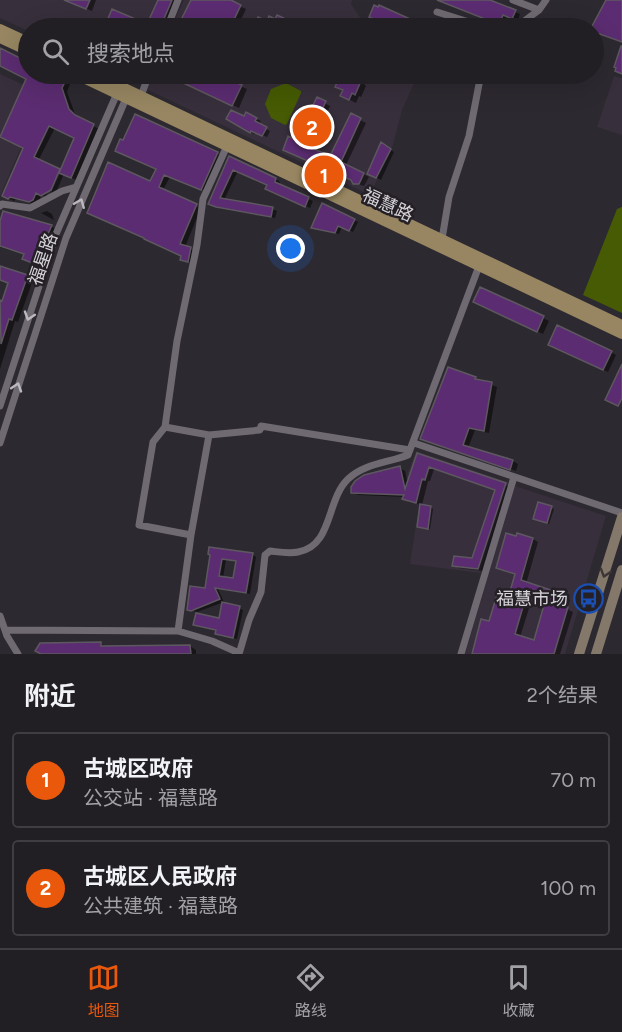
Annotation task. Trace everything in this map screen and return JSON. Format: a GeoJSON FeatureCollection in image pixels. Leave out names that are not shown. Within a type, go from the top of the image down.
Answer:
{"type":"FeatureCollection","features":[{"type":"Feature","properties":{"kind":"main road"},"geometry":{"type":"LineString","coordinates":[[0,29],[18,37]]}},
{"type":"Feature","properties":{"kind":"main road"},"geometry":{"type":"LineString","coordinates":[[0,38],[18,46]]}},
{"type":"Feature","properties":{"kind":"main road","name":"福慧路"},"geometry":{"type":"LineString","coordinates":[[102,84],[141,96],[622,325]]}},
{"type":"Feature","properties":{"kind":"main road","name":"福慧路"},"geometry":{"type":"LineString","coordinates":[[111,84],[227,146],[622,334]]}},
{"type":"Feature","properties":{"kind":"main road"},"geometry":{"type":"LineString","coordinates":[[579,654],[622,515]]}},
{"type":"Feature","properties":{"kind":"main road"},"geometry":{"type":"LineString","coordinates":[[596,654],[621,577]]}},
{"type":"Feature","properties":{"kind":"street"},"geometry":{"type":"LineString","coordinates":[[171,18],[178,0]]}},
{"type":"Feature","properties":{"kind":"street"},"geometry":{"type":"LineString","coordinates":[[513,0],[533,3],[539,10]]}},
{"type":"Feature","properties":{"kind":"street"},"geometry":{"type":"LineString","coordinates":[[528,18],[539,10],[546,0]]}},
{"type":"Feature","properties":{"kind":"street"},"geometry":{"type":"LineString","coordinates":[[437,12],[456,18]]}},
{"type":"Feature","properties":{"kind":"street"},"geometry":{"type":"LineString","coordinates":[[141,96],[145,84]]}},
{"type":"Feature","properties":{"kind":"street"},"geometry":{"type":"LineString","coordinates":[[442,239],[449,197],[469,136],[479,84]]}},
{"type":"Feature","properties":{"kind":"street","name":"福星路"},"geometry":{"type":"LineString","coordinates":[[0,406],[56,234],[76,187],[123,92]]}},
{"type":"Feature","properties":{"kind":"street","name":"福星路"},"geometry":{"type":"LineString","coordinates":[[0,443],[66,238],[123,92]]}},
{"type":"Feature","properties":{"kind":"street"},"geometry":{"type":"LineString","coordinates":[[191,535],[139,525],[153,442],[165,427],[177,341],[197,245],[203,199],[227,146]]}},
{"type":"Feature","properties":{"kind":"street"},"geometry":{"type":"LineString","coordinates":[[0,206],[2,204],[30,208],[62,191],[76,187]]}},
{"type":"Feature","properties":{"kind":"street"},"geometry":{"type":"LineString","coordinates":[[5,630],[178,631],[212,641],[239,654],[249,620],[261,592],[265,555],[270,552],[296,553],[313,546],[320,540],[337,495],[350,477],[368,466],[387,463],[408,455],[479,266]]}},
{"type":"Feature","properties":{"kind":"street"},"geometry":{"type":"LineString","coordinates":[[165,427],[209,435],[260,430],[261,426],[412,447],[514,477],[622,515]]}},
{"type":"Feature","properties":{"kind":"street"},"geometry":{"type":"LineString","coordinates":[[178,631],[191,535],[209,435]]}},
{"type":"Feature","properties":{"kind":"street"},"geometry":{"type":"LineString","coordinates":[[461,654],[514,477]]}},
{"type":"Feature","properties":{"kind":"street"},"geometry":{"type":"LineString","coordinates":[[0,615],[18,654]]}},
{"type":"Feature","properties":{"kind":"shaded area"},"geometry":{"type":"Polygon","coordinates":[[[0,0],[174,0],[166,18],[18,18],[18,26],[0,18],[0,0]]]}},
{"type":"Feature","properties":{"kind":"shaded area"},"geometry":{"type":"Polygon","coordinates":[[[184,0],[352,0],[351,4],[360,18],[176,18],[184,0]]]}},
{"type":"Feature","properties":{"kind":"shaded area"},"geometry":{"type":"Polygon","coordinates":[[[0,74],[44,94],[0,196],[0,74]]]}},
{"type":"Feature","properties":{"kind":"shaded area"},"geometry":{"type":"Polygon","coordinates":[[[614,76],[622,78],[622,135],[597,127],[614,76]]]}},
{"type":"Feature","properties":{"kind":"shaded area"},"geometry":{"type":"Polygon","coordinates":[[[148,84],[414,84],[402,110],[393,145],[370,195],[146,89],[148,84]]]}},
{"type":"Feature","properties":{"kind":"shaded area"},"geometry":{"type":"Polygon","coordinates":[[[416,451],[508,482],[480,573],[410,564],[419,505],[401,500],[416,451]]]}},
{"type":"Feature","properties":{"kind":"shaded area"},"geometry":{"type":"Polygon","coordinates":[[[515,486],[606,516],[565,654],[465,654],[515,486]]]}},
{"type":"Feature","properties":{"kind":"green space"},"geometry":{"type":"Polygon","coordinates":[[[288,84],[301,91],[285,125],[271,118],[265,104],[271,89],[288,84]]]}},
{"type":"Feature","properties":{"kind":"green space"},"geometry":{"type":"Polygon","coordinates":[[[622,207],[622,313],[583,295],[617,209],[622,207]]]}},
{"type":"Feature","properties":{"kind":"building"},"geometry":{"type":"Polygon","coordinates":[[[64,0],[90,0],[86,9],[64,0]]]}},
{"type":"Feature","properties":{"kind":"building"},"geometry":{"type":"Polygon","coordinates":[[[158,0],[172,0],[164,18],[150,18],[158,0]]]}},
{"type":"Feature","properties":{"kind":"building"},"geometry":{"type":"Polygon","coordinates":[[[191,0],[231,0],[241,5],[235,18],[182,18],[191,0]]]}},
{"type":"Feature","properties":{"kind":"building"},"geometry":{"type":"Polygon","coordinates":[[[437,0],[490,0],[516,10],[512,18],[503,15],[502,18],[482,18],[437,0]]]}},
{"type":"Feature","properties":{"kind":"building"},"geometry":{"type":"Polygon","coordinates":[[[606,0],[622,0],[622,42],[604,36],[604,18],[596,18],[606,0]]]}},
{"type":"Feature","properties":{"kind":"building"},"geometry":{"type":"Polygon","coordinates":[[[374,5],[378,7],[379,5],[408,18],[371,18],[369,17],[374,5]]]}},
{"type":"Feature","properties":{"kind":"building"},"geometry":{"type":"Polygon","coordinates":[[[112,9],[133,18],[108,18],[112,9]]]}},
{"type":"Feature","properties":{"kind":"building"},"geometry":{"type":"Polygon","coordinates":[[[621,46],[622,74],[615,71],[614,67],[621,46]]]}},
{"type":"Feature","properties":{"kind":"building"},"geometry":{"type":"Polygon","coordinates":[[[0,48],[18,57],[18,75],[0,66],[0,48]]]}},
{"type":"Feature","properties":{"kind":"building"},"geometry":{"type":"Polygon","coordinates":[[[24,84],[64,84],[62,88],[69,109],[75,115],[94,124],[71,178],[59,173],[74,138],[49,126],[34,157],[60,169],[51,190],[41,196],[36,193],[33,200],[29,202],[2,196],[23,148],[0,137],[24,84]]]}},
{"type":"Feature","properties":{"kind":"building"},"geometry":{"type":"Polygon","coordinates":[[[186,84],[242,85],[232,106],[186,84]]]}},
{"type":"Feature","properties":{"kind":"building"},"geometry":{"type":"Polygon","coordinates":[[[336,84],[360,84],[355,95],[352,93],[349,100],[340,96],[343,90],[335,87],[336,84]]]}},
{"type":"Feature","properties":{"kind":"building"},"geometry":{"type":"Polygon","coordinates":[[[317,97],[326,101],[305,145],[330,156],[351,113],[361,118],[341,162],[364,173],[359,184],[353,184],[351,180],[283,150],[288,136],[296,140],[317,97]]]}},
{"type":"Feature","properties":{"kind":"building"},"geometry":{"type":"Polygon","coordinates":[[[231,110],[244,116],[246,112],[257,118],[255,121],[267,127],[262,136],[251,131],[250,133],[226,119],[231,110]]]}},
{"type":"Feature","properties":{"kind":"building"},"geometry":{"type":"Polygon","coordinates":[[[135,114],[218,152],[201,190],[164,175],[159,187],[197,204],[180,244],[191,247],[188,262],[180,260],[181,256],[144,238],[87,213],[108,162],[150,181],[156,169],[115,151],[120,139],[123,140],[135,114]]]}},
{"type":"Feature","properties":{"kind":"building"},"geometry":{"type":"Polygon","coordinates":[[[381,142],[391,149],[376,178],[367,174],[381,142]]]}},
{"type":"Feature","properties":{"kind":"building"},"geometry":{"type":"Polygon","coordinates":[[[229,156],[276,178],[275,182],[309,197],[305,207],[265,189],[267,185],[233,170],[220,198],[273,207],[271,217],[208,204],[229,156]]]}},
{"type":"Feature","properties":{"kind":"building"},"geometry":{"type":"Polygon","coordinates":[[[322,203],[355,219],[349,231],[338,226],[335,233],[311,228],[322,203]]]}},
{"type":"Feature","properties":{"kind":"building"},"geometry":{"type":"Polygon","coordinates":[[[3,211],[52,225],[35,264],[22,259],[24,254],[0,246],[0,221],[3,211]]]}},
{"type":"Feature","properties":{"kind":"building"},"geometry":{"type":"Polygon","coordinates":[[[0,266],[28,275],[1,344],[0,300],[2,301],[8,283],[0,280],[0,266]]]}},
{"type":"Feature","properties":{"kind":"building"},"geometry":{"type":"Polygon","coordinates":[[[480,287],[544,316],[537,332],[473,302],[480,287]]]}},
{"type":"Feature","properties":{"kind":"building"},"geometry":{"type":"Polygon","coordinates":[[[557,325],[612,351],[603,370],[548,345],[557,325]]]}},
{"type":"Feature","properties":{"kind":"building"},"geometry":{"type":"Polygon","coordinates":[[[622,364],[622,398],[618,406],[605,400],[622,364]]]}},
{"type":"Feature","properties":{"kind":"building"},"geometry":{"type":"Polygon","coordinates":[[[448,367],[476,377],[475,379],[492,382],[484,431],[469,428],[463,445],[513,460],[510,470],[420,439],[448,367]]]}},
{"type":"Feature","properties":{"kind":"building"},"geometry":{"type":"Polygon","coordinates":[[[417,453],[506,483],[478,569],[452,566],[454,556],[472,558],[495,490],[429,467],[425,480],[422,479],[416,503],[402,499],[404,495],[351,493],[351,487],[355,481],[364,475],[400,466],[405,489],[417,453]]]}},
{"type":"Feature","properties":{"kind":"building"},"geometry":{"type":"Polygon","coordinates":[[[538,502],[552,506],[547,523],[533,519],[538,502]]]}},
{"type":"Feature","properties":{"kind":"building"},"geometry":{"type":"Polygon","coordinates":[[[420,504],[431,506],[428,529],[417,527],[420,504]]]}},
{"type":"Feature","properties":{"kind":"building"},"geometry":{"type":"Polygon","coordinates":[[[506,533],[516,536],[517,533],[533,538],[521,580],[565,595],[562,605],[568,607],[554,654],[472,654],[481,619],[489,621],[497,595],[505,598],[506,594],[509,595],[515,574],[496,568],[506,533]],[[525,600],[515,634],[534,640],[544,605],[525,600]]]}},
{"type":"Feature","properties":{"kind":"building"},"geometry":{"type":"Polygon","coordinates":[[[209,547],[253,553],[246,593],[215,588],[220,599],[191,611],[187,610],[190,586],[205,588],[210,555],[208,554],[209,547]],[[222,559],[219,576],[233,578],[236,561],[222,559]]]}},
{"type":"Feature","properties":{"kind":"building"},"geometry":{"type":"Polygon","coordinates":[[[222,602],[240,606],[233,638],[215,634],[216,630],[193,625],[196,613],[219,618],[222,602]]]}},
{"type":"Feature","properties":{"kind":"building"},"geometry":{"type":"Polygon","coordinates":[[[101,642],[101,646],[190,645],[191,654],[41,654],[35,651],[40,643],[101,642]]]}},
{"type":"Feature","properties":{"kind":"place","name":"古城区人民政府"},"geometry":{"type":"Point","coordinates":[312,127]}},
{"type":"Feature","properties":{"kind":"place","name":"古城区政府"},"geometry":{"type":"Point","coordinates":[324,175]}},
{"type":"Feature","properties":{"kind":"place","name":"福慧市场"},"geometry":{"type":"Point","coordinates":[589,599]}}]}
